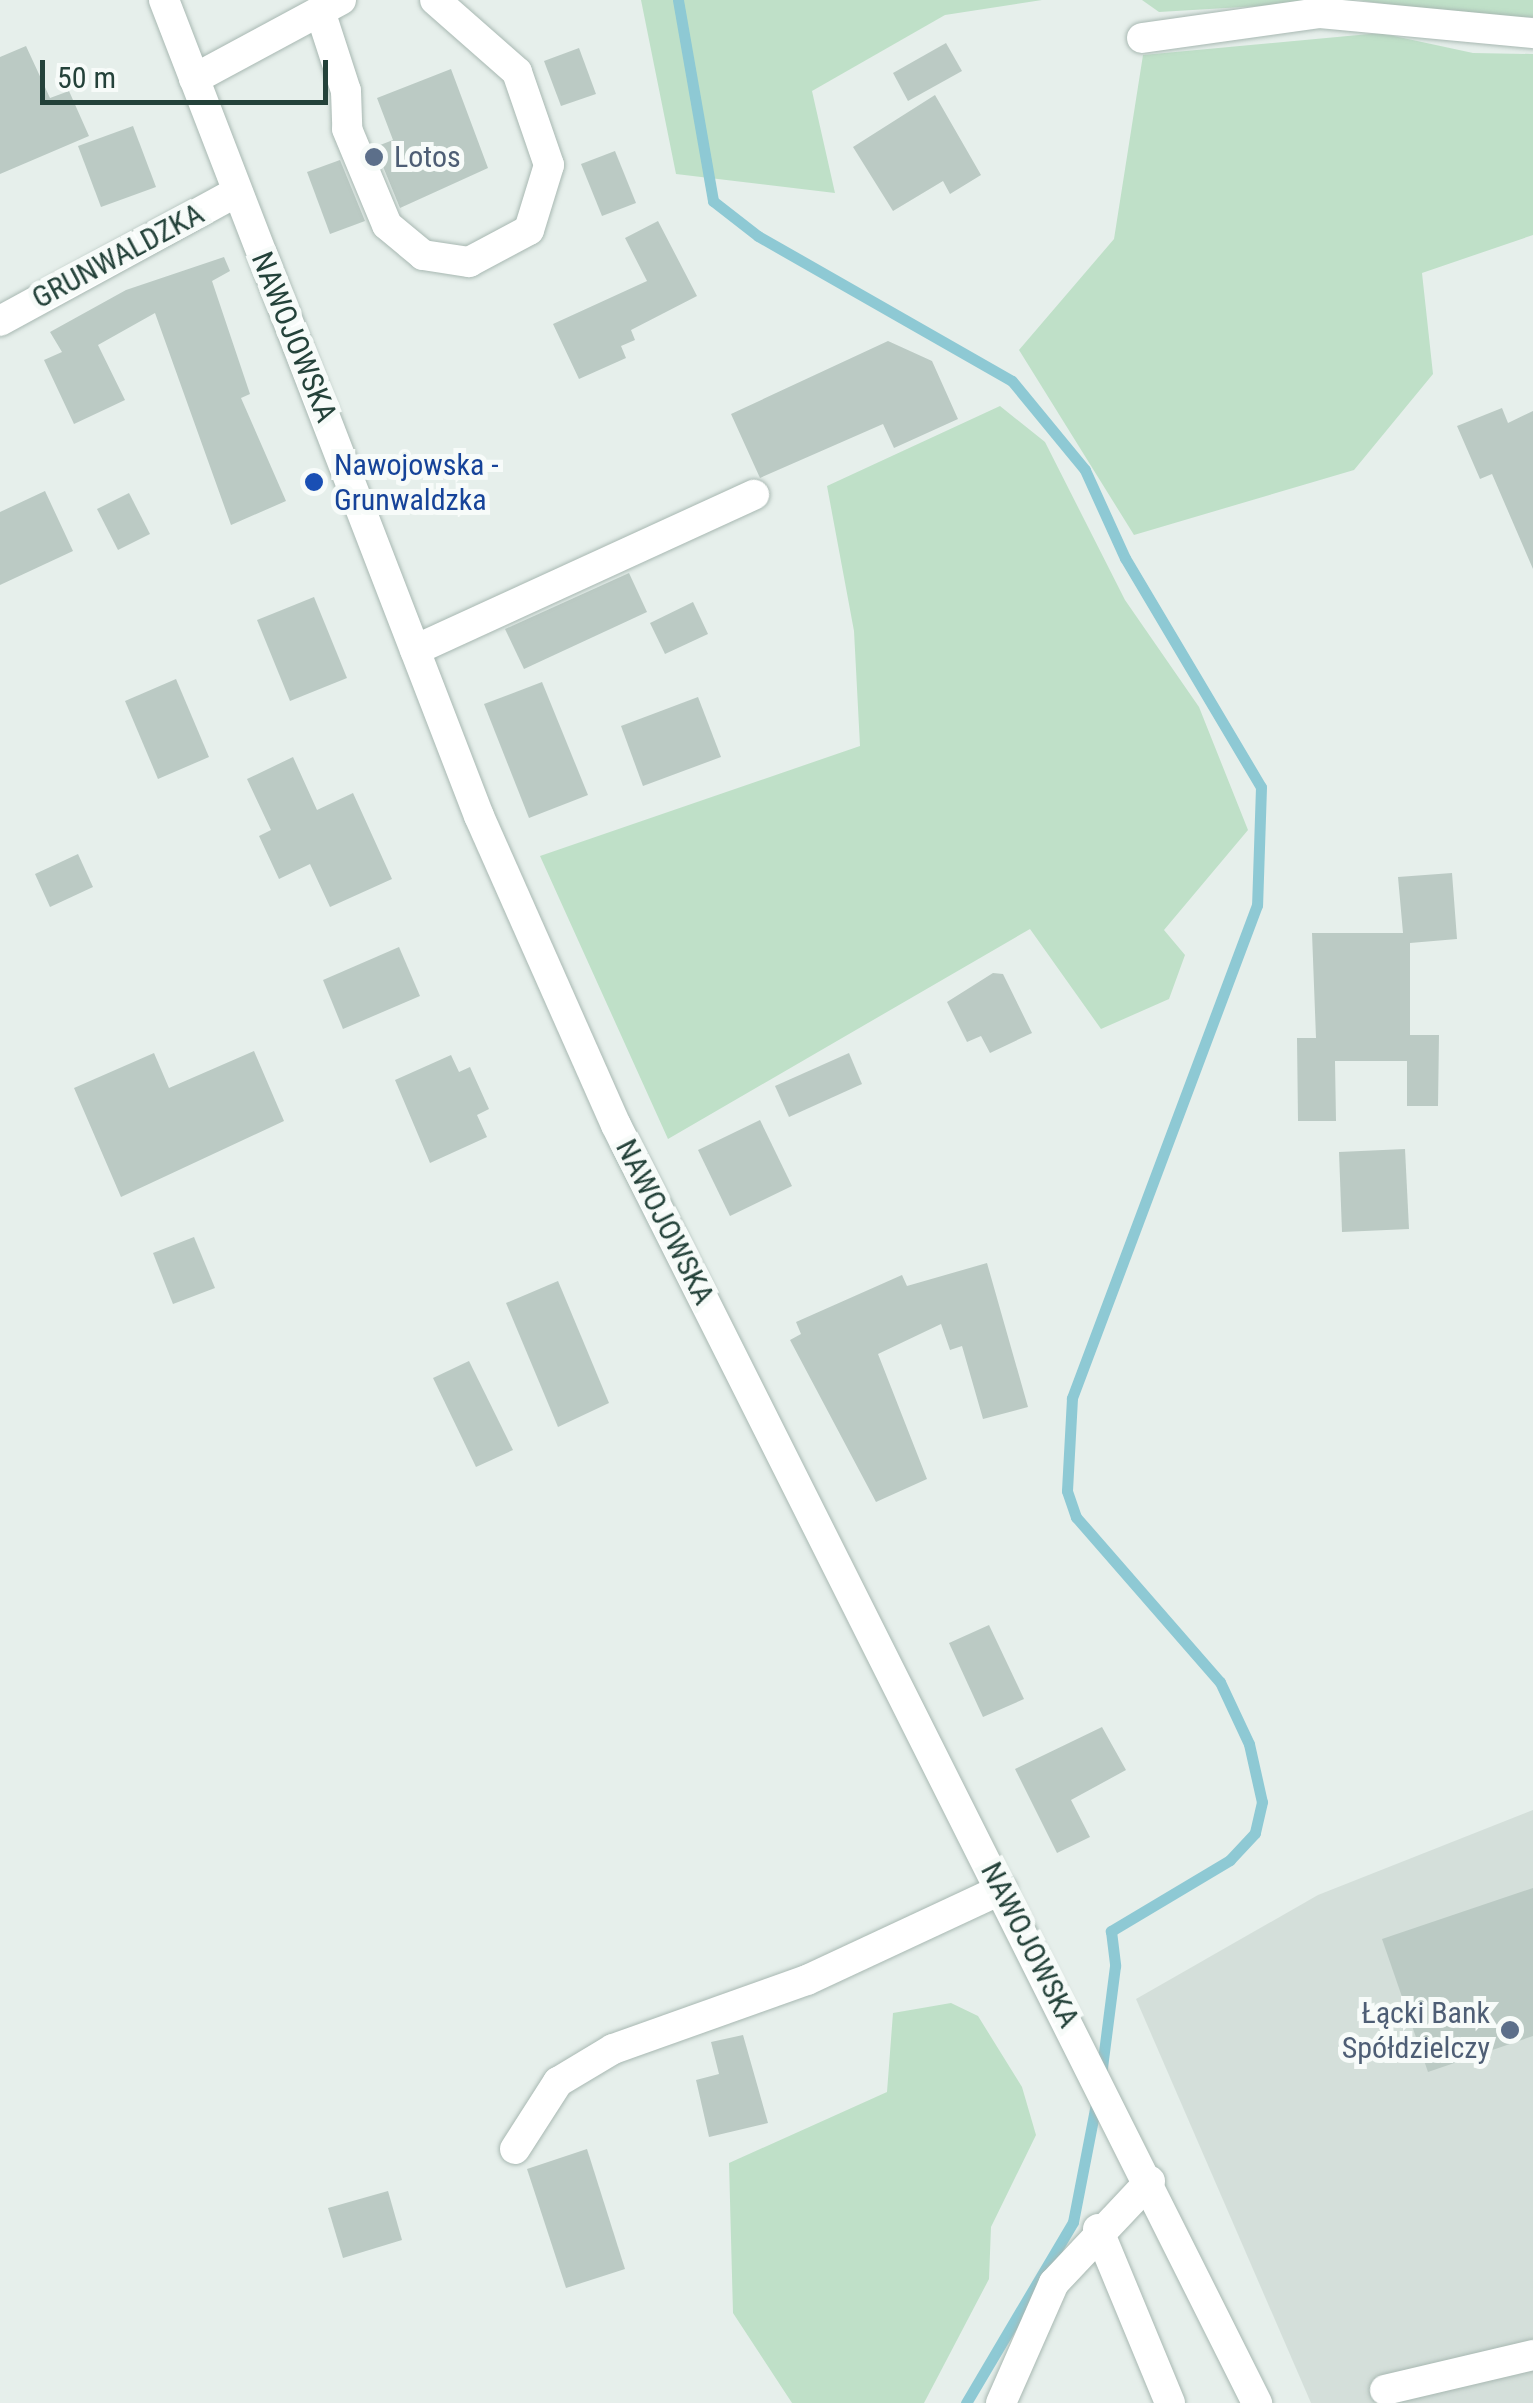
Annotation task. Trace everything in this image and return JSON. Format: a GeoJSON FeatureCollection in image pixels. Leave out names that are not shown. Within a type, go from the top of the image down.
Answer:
{"type":"FeatureCollection","features":[{"type":"Feature","properties":{"kind":"street","name":"NAWOJOWSKA"},"geometry":{"type":"LineString","coordinates":[[164,0],[415,650],[616,1125],[1150,2181],[1257,2403]]}},
{"type":"Feature","properties":{"kind":"street"},"geometry":{"type":"LineString","coordinates":[[194,79],[331,6],[348,130],[387,225],[423,254],[468,262],[529,230],[549,164],[517,72],[435,0]]}},
{"type":"Feature","properties":{"kind":"street"},"geometry":{"type":"LineString","coordinates":[[1142,38],[1320,13],[1533,33]]}},
{"type":"Feature","properties":{"kind":"street","name":"GRUNWALDZKA"},"geometry":{"type":"LineString","coordinates":[[0,320],[237,192]]}},
{"type":"Feature","properties":{"kind":"street"},"geometry":{"type":"LineString","coordinates":[[415,650],[754,494]]}},
{"type":"Feature","properties":{"kind":"street"},"geometry":{"type":"LineString","coordinates":[[515,2149],[558,2082],[613,2049],[807,1980],[1002,1889]]}},
{"type":"Feature","properties":{"kind":"street"},"geometry":{"type":"LineString","coordinates":[[1001,2403],[1054,2284],[1098,2229],[1150,2181]]}},
{"type":"Feature","properties":{"kind":"street"},"geometry":{"type":"LineString","coordinates":[[1098,2229],[1170,2403]]}},
{"type":"Feature","properties":{"kind":"street"},"geometry":{"type":"LineString","coordinates":[[1386,2390],[1533,2355]]}},
{"type":"Feature","properties":{"kind":"shaded area"},"geometry":{"type":"Polygon","coordinates":[[[1533,1810],[1533,2403],[1311,2403],[1136,1999],[1318,1895],[1533,1810]]]}},
{"type":"Feature","properties":{"kind":"green space"},"geometry":{"type":"Polygon","coordinates":[[[641,0],[1042,0],[945,15],[812,91],[835,193],[676,174],[641,0]]]}},
{"type":"Feature","properties":{"kind":"green space"},"geometry":{"type":"Polygon","coordinates":[[[1142,0],[1357,0],[1159,12],[1142,0]]]}},
{"type":"Feature","properties":{"kind":"green space"},"geometry":{"type":"Polygon","coordinates":[[[1359,0],[1533,0],[1533,17],[1474,18],[1359,0]]]}},
{"type":"Feature","properties":{"kind":"green space"},"geometry":{"type":"Polygon","coordinates":[[[1380,33],[1473,53],[1533,54],[1533,235],[1422,273],[1433,374],[1354,470],[1134,535],[1019,350],[1114,239],[1143,55],[1380,33]]]}},
{"type":"Feature","properties":{"kind":"green space"},"geometry":{"type":"Polygon","coordinates":[[[1000,406],[1045,442],[1125,600],[1199,707],[1248,830],[1164,930],[1185,955],[1169,999],[1101,1029],[1030,929],[668,1139],[540,856],[860,746],[854,631],[827,486],[1000,406]]]}},
{"type":"Feature","properties":{"kind":"green space"},"geometry":{"type":"Polygon","coordinates":[[[951,2003],[978,2016],[1022,2087],[1036,2135],[991,2227],[989,2279],[924,2403],[792,2403],[733,2313],[729,2163],[887,2092],[893,2013],[951,2003]]]}},
{"type":"Feature","properties":{"kind":"building"},"geometry":{"type":"Polygon","coordinates":[[[946,43],[962,71],[908,101],[893,73],[946,43]]]}},
{"type":"Feature","properties":{"kind":"building"},"geometry":{"type":"Polygon","coordinates":[[[26,46],[50,98],[69,91],[89,136],[0,174],[0,57],[26,46]]]}},
{"type":"Feature","properties":{"kind":"building"},"geometry":{"type":"Polygon","coordinates":[[[579,48],[596,94],[561,106],[544,61],[579,48]]]}},
{"type":"Feature","properties":{"kind":"building"},"geometry":{"type":"Polygon","coordinates":[[[451,69],[488,168],[400,208],[375,147],[393,140],[377,98],[451,69]]]}},
{"type":"Feature","properties":{"kind":"building"},"geometry":{"type":"Polygon","coordinates":[[[935,95],[981,175],[950,194],[943,181],[893,211],[853,147],[935,95]]]}},
{"type":"Feature","properties":{"kind":"building"},"geometry":{"type":"Polygon","coordinates":[[[133,126],[156,187],[101,207],[78,146],[133,126]]]}},
{"type":"Feature","properties":{"kind":"building"},"geometry":{"type":"Polygon","coordinates":[[[615,151],[636,203],[602,216],[581,164],[615,151]]]}},
{"type":"Feature","properties":{"kind":"building"},"geometry":{"type":"Polygon","coordinates":[[[340,160],[365,221],[330,234],[307,172],[340,160]]]}},
{"type":"Feature","properties":{"kind":"building"},"geometry":{"type":"Polygon","coordinates":[[[658,221],[697,296],[631,330],[635,340],[621,346],[626,358],[579,379],[553,324],[647,281],[625,238],[658,221]]]}},
{"type":"Feature","properties":{"kind":"building"},"geometry":{"type":"Polygon","coordinates":[[[224,257],[230,271],[212,281],[250,394],[241,398],[286,501],[231,525],[155,313],[98,345],[125,400],[74,424],[44,360],[62,352],[50,332],[126,290],[224,257]]]}},
{"type":"Feature","properties":{"kind":"building"},"geometry":{"type":"Polygon","coordinates":[[[888,341],[932,361],[958,419],[894,448],[883,424],[760,478],[731,414],[888,341]]]}},
{"type":"Feature","properties":{"kind":"building"},"geometry":{"type":"Polygon","coordinates":[[[1502,408],[1508,423],[1533,411],[1533,569],[1492,474],[1480,479],[1457,426],[1502,408]]]}},
{"type":"Feature","properties":{"kind":"building"},"geometry":{"type":"Polygon","coordinates":[[[45,491],[73,551],[0,585],[0,512],[45,491]]]}},
{"type":"Feature","properties":{"kind":"building"},"geometry":{"type":"Polygon","coordinates":[[[129,493],[150,534],[118,550],[97,509],[129,493]]]}},
{"type":"Feature","properties":{"kind":"building"},"geometry":{"type":"Polygon","coordinates":[[[629,573],[647,612],[524,669],[505,629],[629,573]]]}},
{"type":"Feature","properties":{"kind":"building"},"geometry":{"type":"Polygon","coordinates":[[[314,597],[347,678],[290,701],[257,620],[314,597]]]}},
{"type":"Feature","properties":{"kind":"building"},"geometry":{"type":"Polygon","coordinates":[[[693,602],[708,634],[665,654],[650,623],[693,602]]]}},
{"type":"Feature","properties":{"kind":"building"},"geometry":{"type":"Polygon","coordinates":[[[176,679],[209,757],[158,779],[125,701],[176,679]]]}},
{"type":"Feature","properties":{"kind":"building"},"geometry":{"type":"Polygon","coordinates":[[[542,682],[588,795],[529,818],[484,704],[542,682]]]}},
{"type":"Feature","properties":{"kind":"building"},"geometry":{"type":"Polygon","coordinates":[[[698,697],[721,757],[643,786],[621,726],[698,697]]]}},
{"type":"Feature","properties":{"kind":"building"},"geometry":{"type":"Polygon","coordinates":[[[293,757],[317,810],[353,793],[392,879],[330,907],[310,864],[279,879],[259,836],[271,830],[247,779],[293,757]]]}},
{"type":"Feature","properties":{"kind":"building"},"geometry":{"type":"Polygon","coordinates":[[[78,854],[93,887],[50,907],[35,874],[78,854]]]}},
{"type":"Feature","properties":{"kind":"building"},"geometry":{"type":"Polygon","coordinates":[[[1452,873],[1457,939],[1410,943],[1410,1035],[1439,1035],[1438,1106],[1407,1106],[1407,1061],[1335,1061],[1336,1121],[1298,1121],[1297,1038],[1316,1038],[1312,933],[1403,933],[1398,877],[1452,873]]]}},
{"type":"Feature","properties":{"kind":"building"},"geometry":{"type":"Polygon","coordinates":[[[399,947],[420,996],[343,1029],[323,980],[399,947]]]}},
{"type":"Feature","properties":{"kind":"building"},"geometry":{"type":"Polygon","coordinates":[[[993,973],[1003,974],[1032,1033],[990,1053],[981,1036],[967,1042],[947,1002],[993,973]]]}},
{"type":"Feature","properties":{"kind":"building"},"geometry":{"type":"Polygon","coordinates":[[[254,1051],[284,1121],[121,1197],[74,1088],[154,1053],[169,1088],[254,1051]]]}},
{"type":"Feature","properties":{"kind":"building"},"geometry":{"type":"Polygon","coordinates":[[[849,1053],[862,1084],[789,1117],[775,1086],[849,1053]]]}},
{"type":"Feature","properties":{"kind":"building"},"geometry":{"type":"Polygon","coordinates":[[[451,1055],[459,1072],[470,1067],[489,1109],[477,1115],[487,1137],[430,1163],[395,1080],[451,1055]]]}},
{"type":"Feature","properties":{"kind":"building"},"geometry":{"type":"Polygon","coordinates":[[[760,1120],[792,1186],[730,1216],[698,1150],[760,1120]]]}},
{"type":"Feature","properties":{"kind":"building"},"geometry":{"type":"Polygon","coordinates":[[[1405,1149],[1409,1229],[1342,1232],[1339,1152],[1405,1149]]]}},
{"type":"Feature","properties":{"kind":"building"},"geometry":{"type":"Polygon","coordinates":[[[194,1237],[215,1288],[173,1304],[153,1253],[194,1237]]]}},
{"type":"Feature","properties":{"kind":"building"},"geometry":{"type":"Polygon","coordinates":[[[987,1263],[1028,1407],[983,1419],[962,1346],[950,1350],[941,1324],[878,1354],[927,1479],[876,1502],[790,1340],[801,1334],[796,1322],[902,1275],[907,1286],[987,1263]]]}},
{"type":"Feature","properties":{"kind":"building"},"geometry":{"type":"Polygon","coordinates":[[[558,1281],[609,1403],[558,1427],[506,1303],[558,1281]]]}},
{"type":"Feature","properties":{"kind":"building"},"geometry":{"type":"Polygon","coordinates":[[[469,1361],[513,1450],[476,1467],[433,1378],[469,1361]]]}},
{"type":"Feature","properties":{"kind":"building"},"geometry":{"type":"Polygon","coordinates":[[[989,1625],[1024,1699],[983,1717],[949,1643],[989,1625]]]}},
{"type":"Feature","properties":{"kind":"building"},"geometry":{"type":"Polygon","coordinates":[[[1102,1727],[1126,1770],[1071,1800],[1090,1837],[1057,1853],[1015,1769],[1102,1727]]]}},
{"type":"Feature","properties":{"kind":"building"},"geometry":{"type":"Polygon","coordinates":[[[1533,1888],[1533,2036],[1428,2072],[1382,1939],[1533,1888]]]}},
{"type":"Feature","properties":{"kind":"building"},"geometry":{"type":"Polygon","coordinates":[[[743,2035],[768,2123],[709,2137],[696,2080],[719,2074],[711,2042],[743,2035]]]}},
{"type":"Feature","properties":{"kind":"building"},"geometry":{"type":"Polygon","coordinates":[[[587,2149],[625,2269],[566,2288],[527,2169],[587,2149]]]}},
{"type":"Feature","properties":{"kind":"building"},"geometry":{"type":"Polygon","coordinates":[[[388,2191],[402,2240],[343,2258],[328,2208],[388,2191]]]}},
{"type":"Feature","properties":{"kind":"waterway"},"geometry":{"type":"LineString","coordinates":[[678,0],[713,201],[758,236],[1012,381],[1085,470],[1125,558],[1261,787],[1257,905],[1072,1398],[1067,1491],[1076,1517],[1220,1682],[1249,1744],[1262,1802],[1255,1833],[1230,1860],[1111,1931],[1115,1966],[1101,2076]]}},
{"type":"Feature","properties":{"kind":"waterway"},"geometry":{"type":"LineString","coordinates":[[966,2403],[1073,2222],[1097,2099]]}},
{"type":"Feature","properties":{"kind":"place","name":"Lotos"},"geometry":{"type":"Point","coordinates":[374,157]}},
{"type":"Feature","properties":{"kind":"place","name":"Nawojowska - Grunwaldzka"},"geometry":{"type":"Point","coordinates":[314,482]}},
{"type":"Feature","properties":{"kind":"place","name":"Łącki Bank Spółdzielczy"},"geometry":{"type":"Point","coordinates":[1510,2030]}}]}
